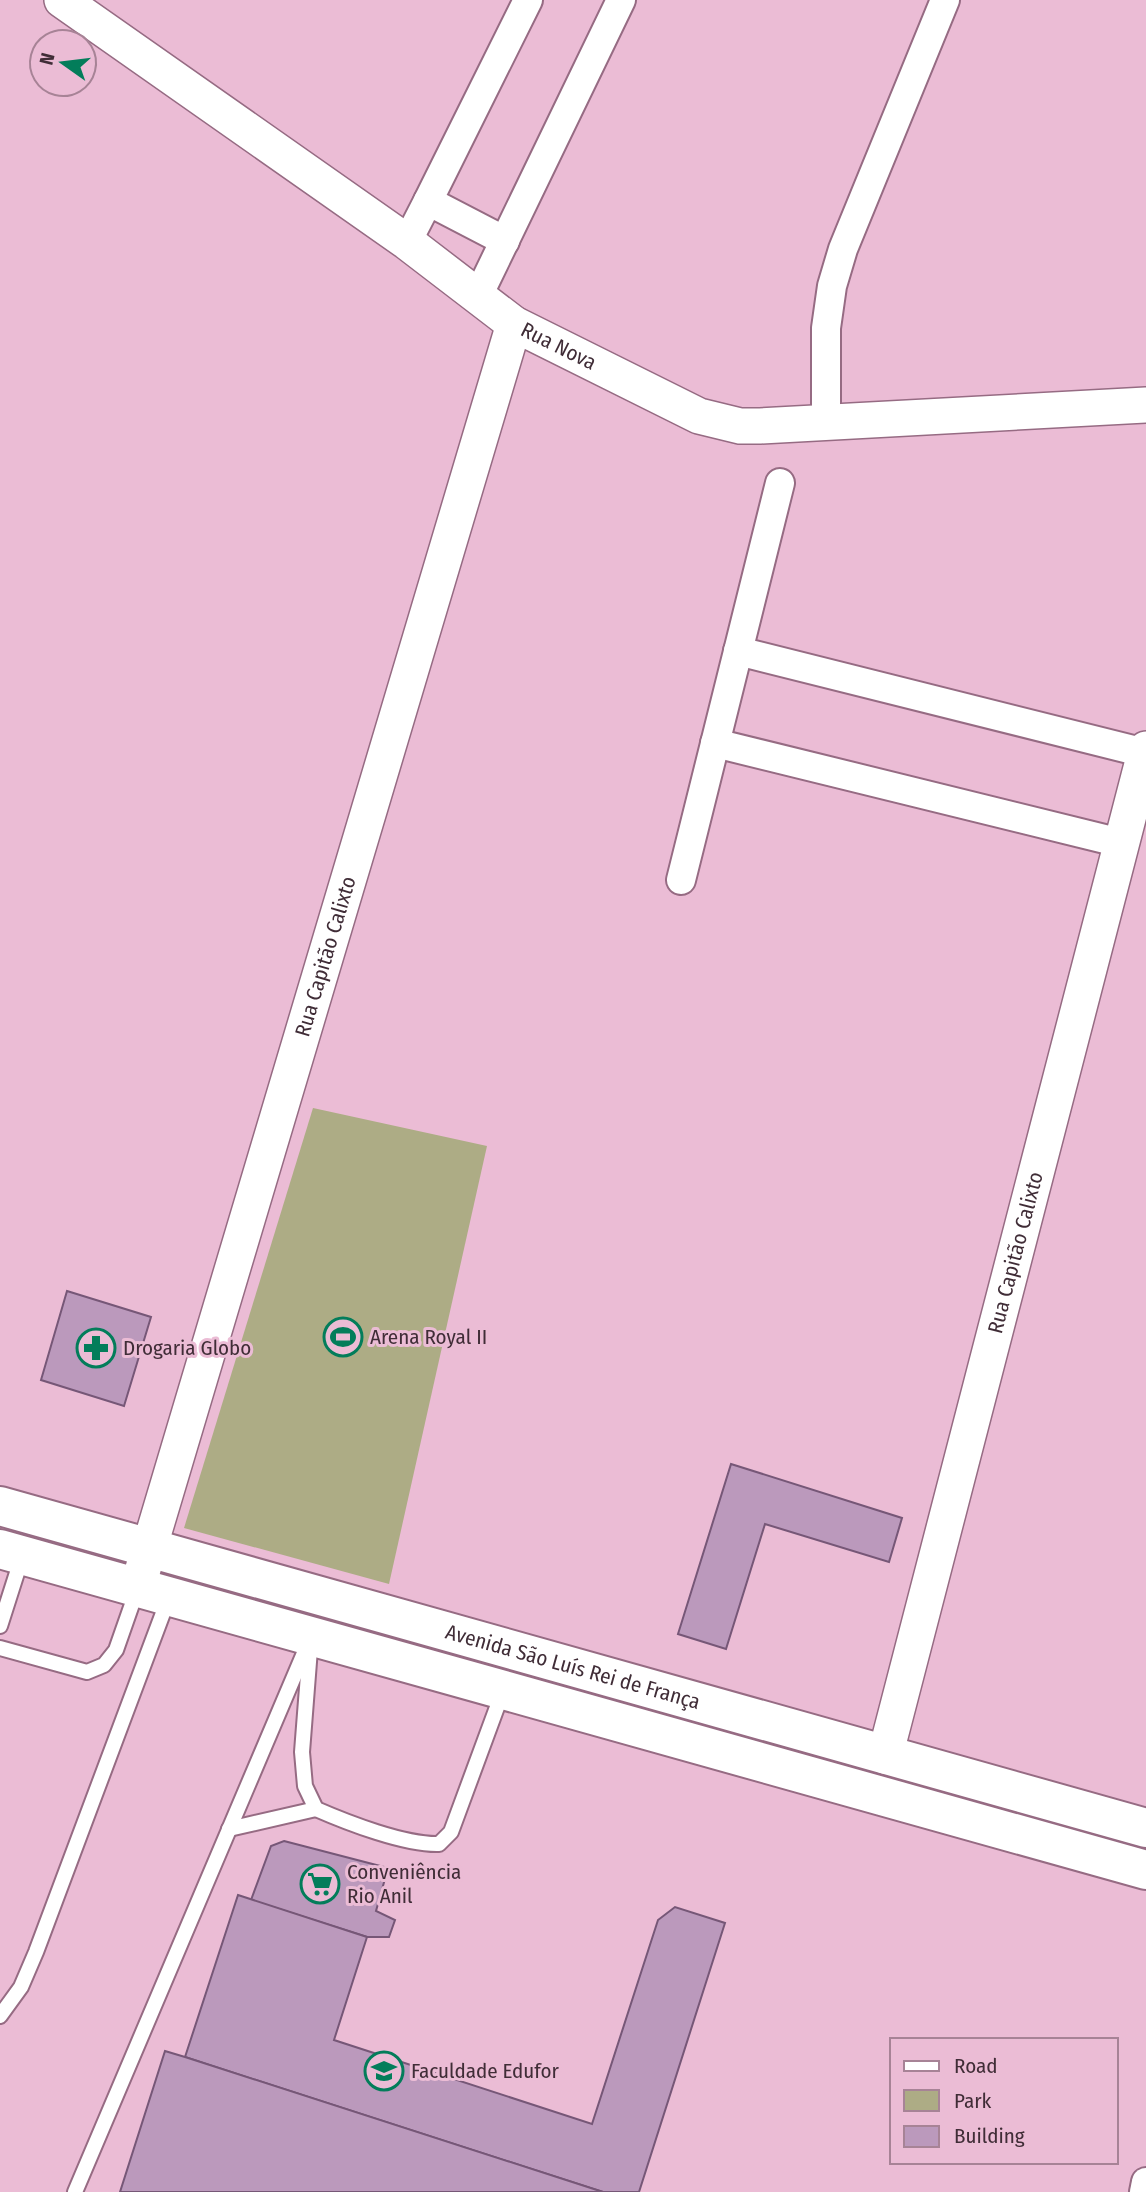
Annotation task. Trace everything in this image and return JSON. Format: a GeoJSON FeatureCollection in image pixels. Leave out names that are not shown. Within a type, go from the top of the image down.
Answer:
{"type":"FeatureCollection","features":[{"type":"Feature","properties":{"kind":"main road","name":"Avenida São Luís Rei de França"},"geometry":{"type":"LineString","coordinates":[[0,1506],[1146,1828]]}},
{"type":"Feature","properties":{"kind":"main road","name":"Avenida São Luís Rei de França"},"geometry":{"type":"LineString","coordinates":[[11,1553],[1146,1870]]}},
{"type":"Feature","properties":{"kind":"street","name":"Rua Nova"},"geometry":{"type":"LineString","coordinates":[[62,0],[407,243],[514,324],[699,416],[740,426],[1146,405]]}},
{"type":"Feature","properties":{"kind":"street"},"geometry":{"type":"LineString","coordinates":[[407,243],[528,0]]}},
{"type":"Feature","properties":{"kind":"street"},"geometry":{"type":"LineString","coordinates":[[477,298],[621,0]]}},
{"type":"Feature","properties":{"kind":"street"},"geometry":{"type":"LineString","coordinates":[[826,422],[826,328],[832,286],[844,249],[945,0]]}},
{"type":"Feature","properties":{"kind":"street"},"geometry":{"type":"LineString","coordinates":[[428,201],[505,241]]}},
{"type":"Feature","properties":{"kind":"street","name":"Rua Capitão Calixto"},"geometry":{"type":"LineString","coordinates":[[153,1593],[148,1549],[514,324]]}},
{"type":"Feature","properties":{"kind":"street"},"geometry":{"type":"LineString","coordinates":[[681,880],[780,483]]}},
{"type":"Feature","properties":{"kind":"street"},"geometry":{"type":"LineString","coordinates":[[738,651],[1146,751]]}},
{"type":"Feature","properties":{"kind":"street"},"geometry":{"type":"LineString","coordinates":[[715,743],[1121,843]]}},
{"type":"Feature","properties":{"kind":"street","name":"Rua Capitão Calixto"},"geometry":{"type":"LineString","coordinates":[[885,1756],[1146,751]]}},
{"type":"Feature","properties":{"kind":"street"},"geometry":{"type":"LineString","coordinates":[[1144,2192],[1146,2182]]}},
{"type":"Feature","properties":{"kind":"lane"},"geometry":{"type":"LineString","coordinates":[[0,1626],[11,1553]]}},
{"type":"Feature","properties":{"kind":"lane"},"geometry":{"type":"LineString","coordinates":[[0,1648],[87,1672],[96,1669],[104,1665],[116,1650],[153,1593]]}},
{"type":"Feature","properties":{"kind":"lane"},"geometry":{"type":"LineString","coordinates":[[0,2016],[21,1987],[36,1952],[153,1593]]}},
{"type":"Feature","properties":{"kind":"lane"},"geometry":{"type":"LineString","coordinates":[[311,1637],[302,1752],[305,1786],[316,1809]]}},
{"type":"Feature","properties":{"kind":"lane"},"geometry":{"type":"LineString","coordinates":[[75,2192],[311,1637]]}},
{"type":"Feature","properties":{"kind":"lane"},"geometry":{"type":"LineString","coordinates":[[229,1829],[316,1809],[336,1818],[422,1844],[439,1843],[451,1832],[503,1691]]}},
{"type":"Feature","properties":{"kind":"green space","name":"Arena Royal II"},"geometry":{"type":"Polygon","coordinates":[[[313,1108],[487,1146],[389,1584],[184,1528],[313,1108]]]}},
{"type":"Feature","properties":{"kind":"building","name":"Drogaria Globo"},"geometry":{"type":"Polygon","coordinates":[[[67,1291],[151,1317],[124,1406],[41,1380],[67,1291]]]}},
{"type":"Feature","properties":{"kind":"building"},"geometry":{"type":"Polygon","coordinates":[[[731,1464],[902,1518],[889,1562],[765,1524],[726,1649],[678,1634],[731,1464]]]}},
{"type":"Feature","properties":{"kind":"building","name":"Conveniência Rio Anil"},"geometry":{"type":"Polygon","coordinates":[[[284,1841],[388,1868],[376,1911],[395,1920],[389,1937],[367,1937],[251,1900],[271,1846],[284,1841]]]}},
{"type":"Feature","properties":{"kind":"building","name":"Faculdade Edufor"},"geometry":{"type":"Polygon","coordinates":[[[238,1895],[367,1937],[334,2040],[592,2124],[658,1920],[675,1907],[725,1923],[639,2192],[603,2192],[185,2057],[238,1895]]]}},
{"type":"Feature","properties":{"kind":"building"},"geometry":{"type":"Polygon","coordinates":[[[165,2051],[185,2057],[603,2192],[120,2192],[165,2051]]]}},
{"type":"Feature","properties":{"kind":"place","name":"Arena Royal II"},"geometry":{"type":"Point","coordinates":[343,1337]}},
{"type":"Feature","properties":{"kind":"place","name":"Drogaria Globo"},"geometry":{"type":"Point","coordinates":[96,1348]}},
{"type":"Feature","properties":{"kind":"place","name":"Conveniência Rio Anil"},"geometry":{"type":"Point","coordinates":[320,1884]}},
{"type":"Feature","properties":{"kind":"place","name":"Faculdade Edufor"},"geometry":{"type":"Point","coordinates":[384,2071]}}]}
